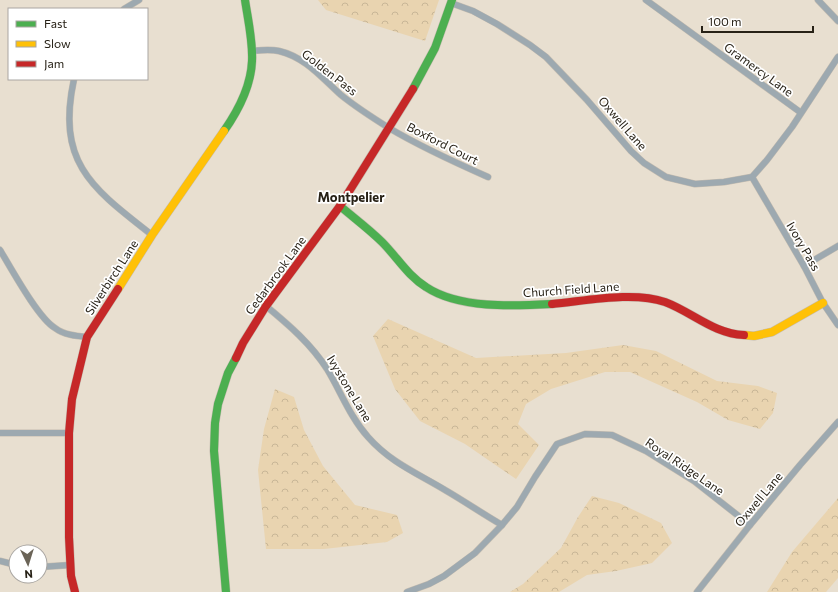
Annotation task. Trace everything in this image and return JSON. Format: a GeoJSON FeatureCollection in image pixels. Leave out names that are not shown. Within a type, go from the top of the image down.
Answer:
{"type":"FeatureCollection","features":[{"type":"Feature","properties":{"kind":"street"},"geometry":{"type":"LineString","coordinates":[[126,8],[139,0]]}},
{"type":"Feature","properties":{"kind":"street","name":"Silverbirch Lane"},"geometry":{"type":"LineString","coordinates":[[75,592],[70,565],[68,516],[68,433],[72,399],[87,337],[152,235],[228,126],[243,100],[252,63],[252,51],[245,0]]}},
{"type":"Feature","properties":{"kind":"street","name":"Gramercy Lane"},"geometry":{"type":"LineString","coordinates":[[646,0],[800,112]]}},
{"type":"Feature","properties":{"kind":"street"},"geometry":{"type":"LineString","coordinates":[[818,0],[838,21]]}},
{"type":"Feature","properties":{"kind":"street","name":"Cedarbrook Lane"},"geometry":{"type":"LineString","coordinates":[[226,592],[214,451],[216,412],[228,373],[243,344],[266,306],[340,206],[389,127],[435,48],[452,2]]}},
{"type":"Feature","properties":{"kind":"street","name":"Oxwell Lane"},"geometry":{"type":"LineString","coordinates":[[452,2],[497,24],[546,57],[587,100],[631,151],[656,172],[666,177],[695,184],[724,182],[752,177]]}},
{"type":"Feature","properties":{"kind":"street","name":"Golden Pass"},"geometry":{"type":"LineString","coordinates":[[252,51],[279,51],[302,61],[356,106],[389,127]]}},
{"type":"Feature","properties":{"kind":"street"},"geometry":{"type":"LineString","coordinates":[[752,177],[781,141],[838,57]]}},
{"type":"Feature","properties":{"kind":"street"},"geometry":{"type":"LineString","coordinates":[[74,80],[70,102],[69,122],[72,142],[78,160],[85,174],[117,207],[152,235]]}},
{"type":"Feature","properties":{"kind":"street","name":"Boxford Court"},"geometry":{"type":"LineString","coordinates":[[389,127],[444,158],[488,177]]}},
{"type":"Feature","properties":{"kind":"street","name":"Ivory Pass"},"geometry":{"type":"LineString","coordinates":[[752,177],[804,266],[823,303],[838,325]]}},
{"type":"Feature","properties":{"kind":"street","name":"Church Field Lane"},"geometry":{"type":"LineString","coordinates":[[340,206],[375,235],[414,278],[436,293],[466,301],[528,305],[620,298],[641,298],[664,302],[683,310],[717,330],[728,334],[753,336],[764,335],[772,332],[823,303]]}},
{"type":"Feature","properties":{"kind":"street"},"geometry":{"type":"LineString","coordinates":[[804,266],[838,246]]}},
{"type":"Feature","properties":{"kind":"street"},"geometry":{"type":"LineString","coordinates":[[0,250],[32,301],[49,324],[62,332],[87,337]]}},
{"type":"Feature","properties":{"kind":"street","name":"Ivystone Lane"},"geometry":{"type":"LineString","coordinates":[[266,306],[292,328],[316,352],[360,427],[380,449],[414,473],[444,489],[502,525]]}},
{"type":"Feature","properties":{"kind":"street","name":"Oxwell Lane"},"geometry":{"type":"LineString","coordinates":[[697,592],[750,525],[838,422]]}},
{"type":"Feature","properties":{"kind":"street"},"geometry":{"type":"LineString","coordinates":[[0,433],[68,433]]}},
{"type":"Feature","properties":{"kind":"street","name":"Royal Ridge Lane"},"geometry":{"type":"LineString","coordinates":[[407,592],[429,584],[457,567],[475,553],[517,507],[557,444],[585,434],[612,435],[646,451],[694,482],[750,525]]}},
{"type":"Feature","properties":{"kind":"street"},"geometry":{"type":"LineString","coordinates":[[48,566],[70,565]]}},
{"type":"Feature","properties":{"kind":"green space"},"geometry":{"type":"Polygon","coordinates":[[[318,0],[439,0],[425,41],[326,10],[318,0]]]}},
{"type":"Feature","properties":{"kind":"green space"},"geometry":{"type":"Polygon","coordinates":[[[388,319],[476,358],[566,353],[623,345],[656,351],[717,381],[758,386],[777,393],[773,413],[760,429],[728,420],[697,402],[630,372],[605,372],[551,389],[526,404],[518,424],[539,445],[516,479],[465,444],[420,421],[395,389],[373,336],[388,319]]]}},
{"type":"Feature","properties":{"kind":"green space"},"geometry":{"type":"Polygon","coordinates":[[[275,389],[294,397],[304,430],[323,466],[355,505],[397,515],[403,533],[387,542],[324,549],[266,549],[258,470],[264,429],[275,389]]]}},
{"type":"Feature","properties":{"kind":"green space"},"geometry":{"type":"Polygon","coordinates":[[[592,496],[619,503],[661,523],[672,543],[652,563],[616,571],[587,575],[559,592],[510,592],[523,584],[561,548],[578,517],[592,496]]]}},
{"type":"Feature","properties":{"kind":"green space"},"geometry":{"type":"Polygon","coordinates":[[[838,498],[838,578],[826,592],[767,592],[792,552],[838,498]]]}},
{"type":"Feature","properties":{"kind":"traffic: fast"},"geometry":{"type":"LineString","coordinates":[[224,131],[243,98],[251,70],[252,46],[245,0]]}},
{"type":"Feature","properties":{"kind":"traffic: fast"},"geometry":{"type":"LineString","coordinates":[[413,89],[435,48],[452,0]]}},
{"type":"Feature","properties":{"kind":"traffic: fast"},"geometry":{"type":"LineString","coordinates":[[340,206],[382,242],[408,272],[420,283],[439,294],[470,303],[504,305],[552,304]]}},
{"type":"Feature","properties":{"kind":"traffic: fast"},"geometry":{"type":"LineString","coordinates":[[226,592],[214,451],[215,423],[218,404],[228,373],[236,358]]}},
{"type":"Feature","properties":{"kind":"traffic: slow"},"geometry":{"type":"LineString","coordinates":[[118,289],[152,235],[224,131]]}},
{"type":"Feature","properties":{"kind":"traffic: slow"},"geometry":{"type":"LineString","coordinates":[[744,335],[754,336],[772,332],[823,303]]}},
{"type":"Feature","properties":{"kind":"traffic: jam"},"geometry":{"type":"LineString","coordinates":[[236,358],[243,343],[266,306],[340,206],[413,89]]}},
{"type":"Feature","properties":{"kind":"traffic: jam"},"geometry":{"type":"LineString","coordinates":[[75,592],[71,576],[69,537],[69,433],[72,399],[87,337],[118,289]]}},
{"type":"Feature","properties":{"kind":"traffic: jam"},"geometry":{"type":"LineString","coordinates":[[552,304],[624,297],[652,299],[675,306],[703,322],[723,331],[744,335]]}},
{"type":"Feature","properties":{"kind":"district","name":"Montpelier"},"geometry":{"type":"Point","coordinates":[351,197]}}]}
